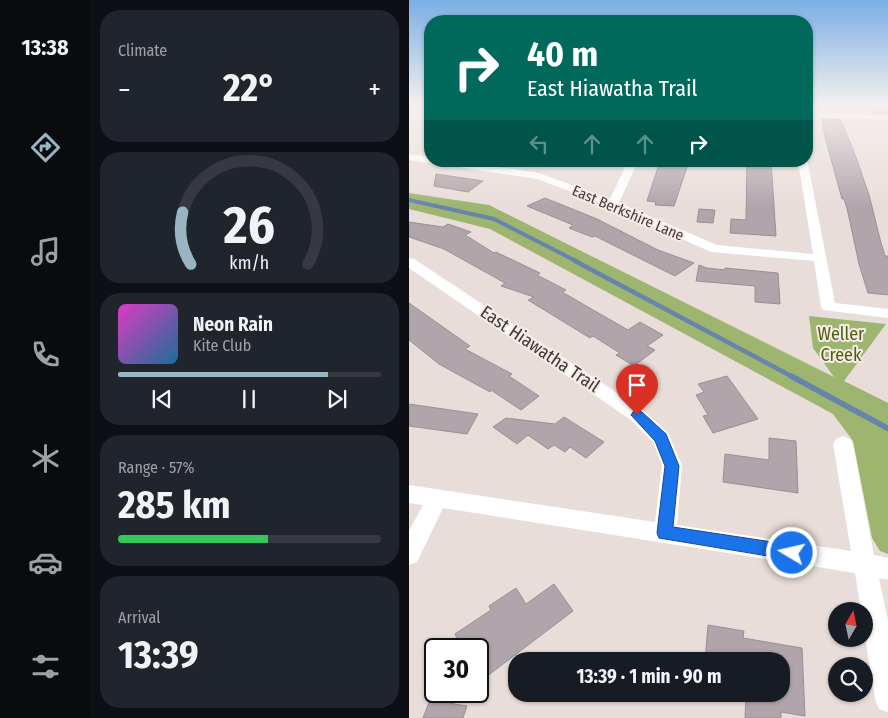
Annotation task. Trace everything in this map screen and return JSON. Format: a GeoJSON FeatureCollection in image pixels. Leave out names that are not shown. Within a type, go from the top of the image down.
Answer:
{"type":"FeatureCollection","features":[{"type":"Feature","properties":{"kind":"street"},"geometry":{"type":"LineString","coordinates":[[409,158],[424,159]]}},
{"type":"Feature","properties":{"kind":"street","name":"East Berkshire Lane"},"geometry":{"type":"LineString","coordinates":[[490,167],[539,176],[613,204],[715,249],[819,258]]}},
{"type":"Feature","properties":{"kind":"street"},"geometry":{"type":"LineString","coordinates":[[613,204],[630,167]]}},
{"type":"Feature","properties":{"kind":"street"},"geometry":{"type":"LineString","coordinates":[[804,167],[828,307],[888,314]]}},
{"type":"Feature","properties":{"kind":"street","name":"East Hiawatha Trail"},"geometry":{"type":"LineString","coordinates":[[409,262],[637,415],[661,438],[672,466],[665,533]]}},
{"type":"Feature","properties":{"kind":"street"},"geometry":{"type":"LineString","coordinates":[[843,444],[888,699]]}},
{"type":"Feature","properties":{"kind":"street"},"geometry":{"type":"LineString","coordinates":[[409,494],[888,569]]}},
{"type":"Feature","properties":{"kind":"street"},"geometry":{"type":"LineString","coordinates":[[409,554],[437,499]]}},
{"type":"Feature","properties":{"kind":"green space","name":"Weller Creek"},"geometry":{"type":"Polygon","coordinates":[[[409,193],[489,205],[834,377],[813,348],[809,316],[886,324],[844,381],[888,403],[888,554],[880,551],[872,538],[853,441],[833,414],[490,229],[409,209],[409,193]]]}},
{"type":"Feature","properties":{"kind":"building"},"geometry":{"type":"Polygon","coordinates":[[[826,140],[849,140],[869,195],[885,256],[889,256],[889,295],[868,293],[859,264],[847,208],[844,199],[842,199],[826,140]]]}},
{"type":"Feature","properties":{"kind":"building"},"geometry":{"type":"Polygon","coordinates":[[[658,167],[687,167],[674,206],[655,205],[656,202],[647,201],[658,167]]]}},
{"type":"Feature","properties":{"kind":"building"},"geometry":{"type":"Polygon","coordinates":[[[747,167],[771,167],[776,236],[730,233],[731,219],[746,220],[747,167]]]}},
{"type":"Feature","properties":{"kind":"building"},"geometry":{"type":"Polygon","coordinates":[[[436,174],[483,181],[468,192],[434,186],[436,174]]]}},
{"type":"Feature","properties":{"kind":"building"},"geometry":{"type":"Polygon","coordinates":[[[545,198],[597,219],[658,250],[694,263],[675,276],[595,236],[592,237],[569,228],[573,225],[527,206],[545,198]]]}},
{"type":"Feature","properties":{"kind":"building"},"geometry":{"type":"Polygon","coordinates":[[[699,209],[715,210],[713,223],[697,222],[699,209]]]}},
{"type":"Feature","properties":{"kind":"building"},"geometry":{"type":"Polygon","coordinates":[[[409,222],[443,227],[448,224],[471,232],[465,235],[494,253],[496,252],[540,273],[537,275],[566,290],[562,292],[628,330],[640,322],[663,335],[647,346],[655,350],[634,366],[616,355],[620,353],[593,336],[590,338],[528,300],[534,297],[501,286],[505,283],[444,249],[409,237],[409,222]]]}},
{"type":"Feature","properties":{"kind":"building"},"geometry":{"type":"Polygon","coordinates":[[[699,265],[725,270],[725,268],[778,273],[780,304],[755,302],[755,286],[696,281],[699,265]]]}},
{"type":"Feature","properties":{"kind":"building"},"geometry":{"type":"Polygon","coordinates":[[[409,303],[470,346],[465,349],[512,374],[509,376],[539,396],[521,410],[491,390],[490,392],[439,364],[409,340],[409,303]]]}},
{"type":"Feature","properties":{"kind":"building"},"geometry":{"type":"Polygon","coordinates":[[[727,376],[758,419],[713,433],[703,416],[708,415],[696,395],[704,392],[698,384],[727,376]]]}},
{"type":"Feature","properties":{"kind":"building"},"geometry":{"type":"Polygon","coordinates":[[[409,404],[478,414],[467,434],[409,426],[409,404]]]}},
{"type":"Feature","properties":{"kind":"building"},"geometry":{"type":"Polygon","coordinates":[[[564,417],[604,442],[586,458],[570,447],[565,452],[554,445],[548,449],[528,435],[517,444],[493,427],[506,418],[555,424],[564,417]]]}},
{"type":"Feature","properties":{"kind":"building"},"geometry":{"type":"Polygon","coordinates":[[[769,438],[796,441],[798,493],[723,482],[725,454],[769,460],[769,438]]]}},
{"type":"Feature","properties":{"kind":"building"},"geometry":{"type":"Polygon","coordinates":[[[554,584],[573,611],[519,652],[508,652],[508,660],[489,675],[489,638],[457,638],[455,634],[491,610],[489,606],[516,588],[526,604],[554,584]]]}},
{"type":"Feature","properties":{"kind":"building"},"geometry":{"type":"Polygon","coordinates":[[[708,625],[744,631],[743,638],[802,648],[805,716],[781,712],[781,718],[745,718],[746,702],[790,702],[790,652],[706,652],[708,625]]]}},
{"type":"Feature","properties":{"kind":"building"},"geometry":{"type":"Polygon","coordinates":[[[429,703],[448,703],[467,706],[463,718],[423,718],[429,703]]]}},
{"type":"Feature","properties":{"kind":"waterway","name":"Weller Creek"},"geometry":{"type":"LineString","coordinates":[[409,200],[494,219],[578,262]]}},
{"type":"Feature","properties":{"kind":"waterway","name":"Weller Creek"},"geometry":{"type":"LineString","coordinates":[[575,261],[793,377]]}},
{"type":"Feature","properties":{"kind":"waterway","name":"Weller Creek"},"geometry":{"type":"LineString","coordinates":[[791,376],[889,429]]}},
{"type":"Feature","properties":{"kind":"route"},"geometry":{"type":"LineString","coordinates":[[637,415],[661,438],[672,466],[665,533],[792,553]]}}]}
